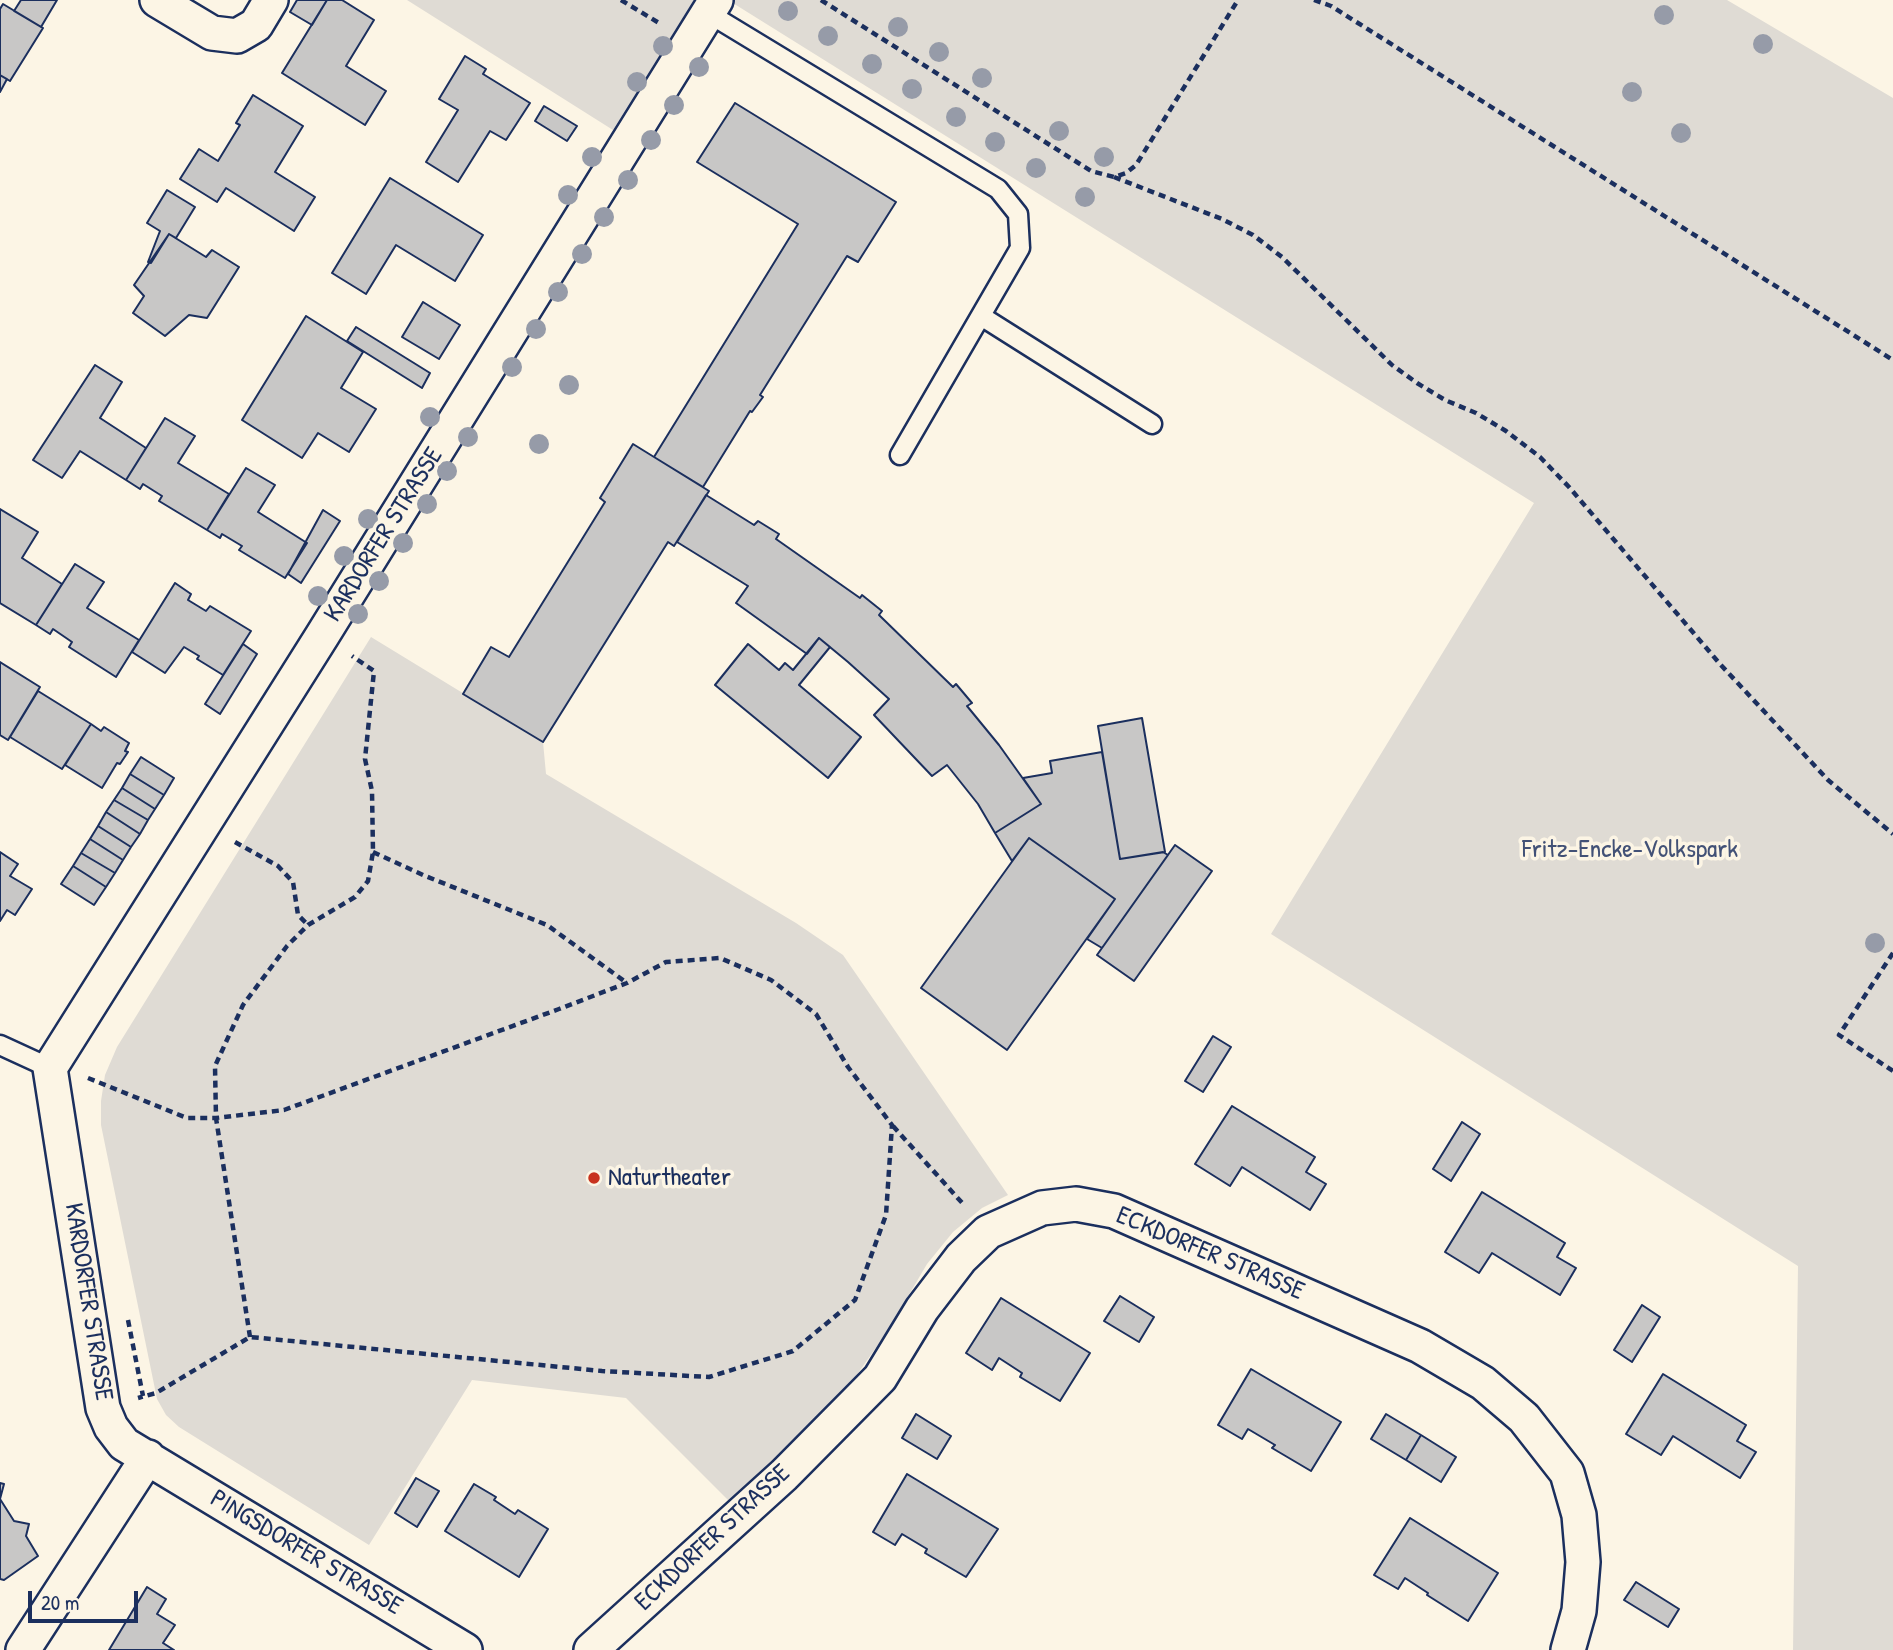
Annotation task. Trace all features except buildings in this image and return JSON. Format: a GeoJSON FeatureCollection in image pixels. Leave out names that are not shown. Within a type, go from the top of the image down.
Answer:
{"type":"FeatureCollection","features":[{"type":"Feature","properties":{"kind":"street"},"geometry":{"type":"LineString","coordinates":[[157,0],[212,33],[237,36],[264,12]]}},
{"type":"Feature","properties":{"kind":"street","name":"KARDORFER STRASSE"},"geometry":{"type":"LineString","coordinates":[[148,1457],[124,1444],[111,1427],[103,1408],[50,1068],[712,7]]}},
{"type":"Feature","properties":{"kind":"street","name":"ECKDORFER STRASSE"},"geometry":{"type":"LineString","coordinates":[[591,1650],[784,1475],[880,1378],[922,1309],[961,1258],[988,1232],[1042,1208],[1076,1204],[1114,1210],[1420,1346],[1483,1383],[1524,1418],[1567,1473],[1579,1515],[1583,1562],[1579,1611],[1567,1650]]}},
{"type":"Feature","properties":{"kind":"street"},"geometry":{"type":"LineString","coordinates":[[23,1650],[148,1457]]}},
{"type":"Feature","properties":{"kind":"street","name":"PINGSDORFER STRASSE"},"geometry":{"type":"LineString","coordinates":[[148,1457],[465,1650]]}},
{"type":"Feature","properties":{"kind":"lane"},"geometry":{"type":"LineString","coordinates":[[712,7],[998,189],[1018,214],[1020,248],[900,456]]}},
{"type":"Feature","properties":{"kind":"lane"},"geometry":{"type":"LineString","coordinates":[[981,316],[1152,424]]}},
{"type":"Feature","properties":{"kind":"lane"},"geometry":{"type":"LineString","coordinates":[[0,1045],[50,1068]]}},
{"type":"Feature","properties":{"kind":"path"},"geometry":{"type":"LineString","coordinates":[[621,0],[689,42]]}},
{"type":"Feature","properties":{"kind":"path"},"geometry":{"type":"LineString","coordinates":[[821,0],[1091,171],[1114,177],[1222,219],[1252,235],[1282,257],[1392,365],[1445,400],[1476,413],[1506,431],[1540,457],[1569,487],[1720,664],[1819,771],[1893,834]]}},
{"type":"Feature","properties":{"kind":"path"},"geometry":{"type":"LineString","coordinates":[[1114,177],[1126,173],[1136,165],[1238,0]]}},
{"type":"Feature","properties":{"kind":"path"},"geometry":{"type":"LineString","coordinates":[[1314,0],[1331,6],[1893,360]]}},
{"type":"Feature","properties":{"kind":"path"},"geometry":{"type":"LineString","coordinates":[[250,1337],[216,1118],[215,1066],[243,1005],[287,946],[307,925],[355,897],[368,881],[373,852],[372,791],[365,759],[374,671],[322,636]]}},
{"type":"Feature","properties":{"kind":"path"},"geometry":{"type":"LineString","coordinates":[[239,829],[232,841],[278,866],[293,882],[298,915],[307,925]]}},
{"type":"Feature","properties":{"kind":"path"},"geometry":{"type":"LineString","coordinates":[[373,852],[423,876],[547,925],[626,983]]}},
{"type":"Feature","properties":{"kind":"path"},"geometry":{"type":"LineString","coordinates":[[1893,953],[1839,1035],[1893,1070]]}},
{"type":"Feature","properties":{"kind":"path"},"geometry":{"type":"LineString","coordinates":[[50,1068],[91,1079],[187,1118],[216,1118],[284,1110],[626,983],[666,962],[720,958],[771,980],[816,1014],[848,1067],[892,1125],[988,1232]]}},
{"type":"Feature","properties":{"kind":"path"},"geometry":{"type":"LineString","coordinates":[[90,1086],[95,1068]]}},
{"type":"Feature","properties":{"kind":"path"},"geometry":{"type":"LineString","coordinates":[[103,1408],[156,1393],[250,1337],[602,1371],[709,1377],[793,1351],[855,1300],[886,1215],[892,1125]]}},
{"type":"Feature","properties":{"kind":"path"},"geometry":{"type":"LineString","coordinates":[[128,1317],[144,1396]]}},
{"type":"Feature","properties":{"kind":"green space"},"geometry":{"type":"Polygon","coordinates":[[[407,0],[694,0],[613,130],[407,0]]]}},
{"type":"Feature","properties":{"kind":"green space","name":"Fritz-Encke-Volkspark"},"geometry":{"type":"Polygon","coordinates":[[[728,0],[1727,0],[1893,98],[1893,1650],[1793,1650],[1798,1266],[1271,934],[1534,503],[728,0]]]}},
{"type":"Feature","properties":{"kind":"green space"},"geometry":{"type":"Polygon","coordinates":[[[371,637],[543,742],[546,774],[796,923],[843,955],[1008,1195],[982,1208],[953,1232],[927,1264],[887,1332],[851,1383],[804,1436],[730,1502],[626,1398],[472,1380],[369,1545],[179,1427],[166,1415],[157,1399],[101,1125],[105,1075],[117,1047],[371,637]]]}},
{"type":"Feature","properties":{"kind":"place","name":"Naturtheater"},"geometry":{"type":"Point","coordinates":[594,1178]}}]}
